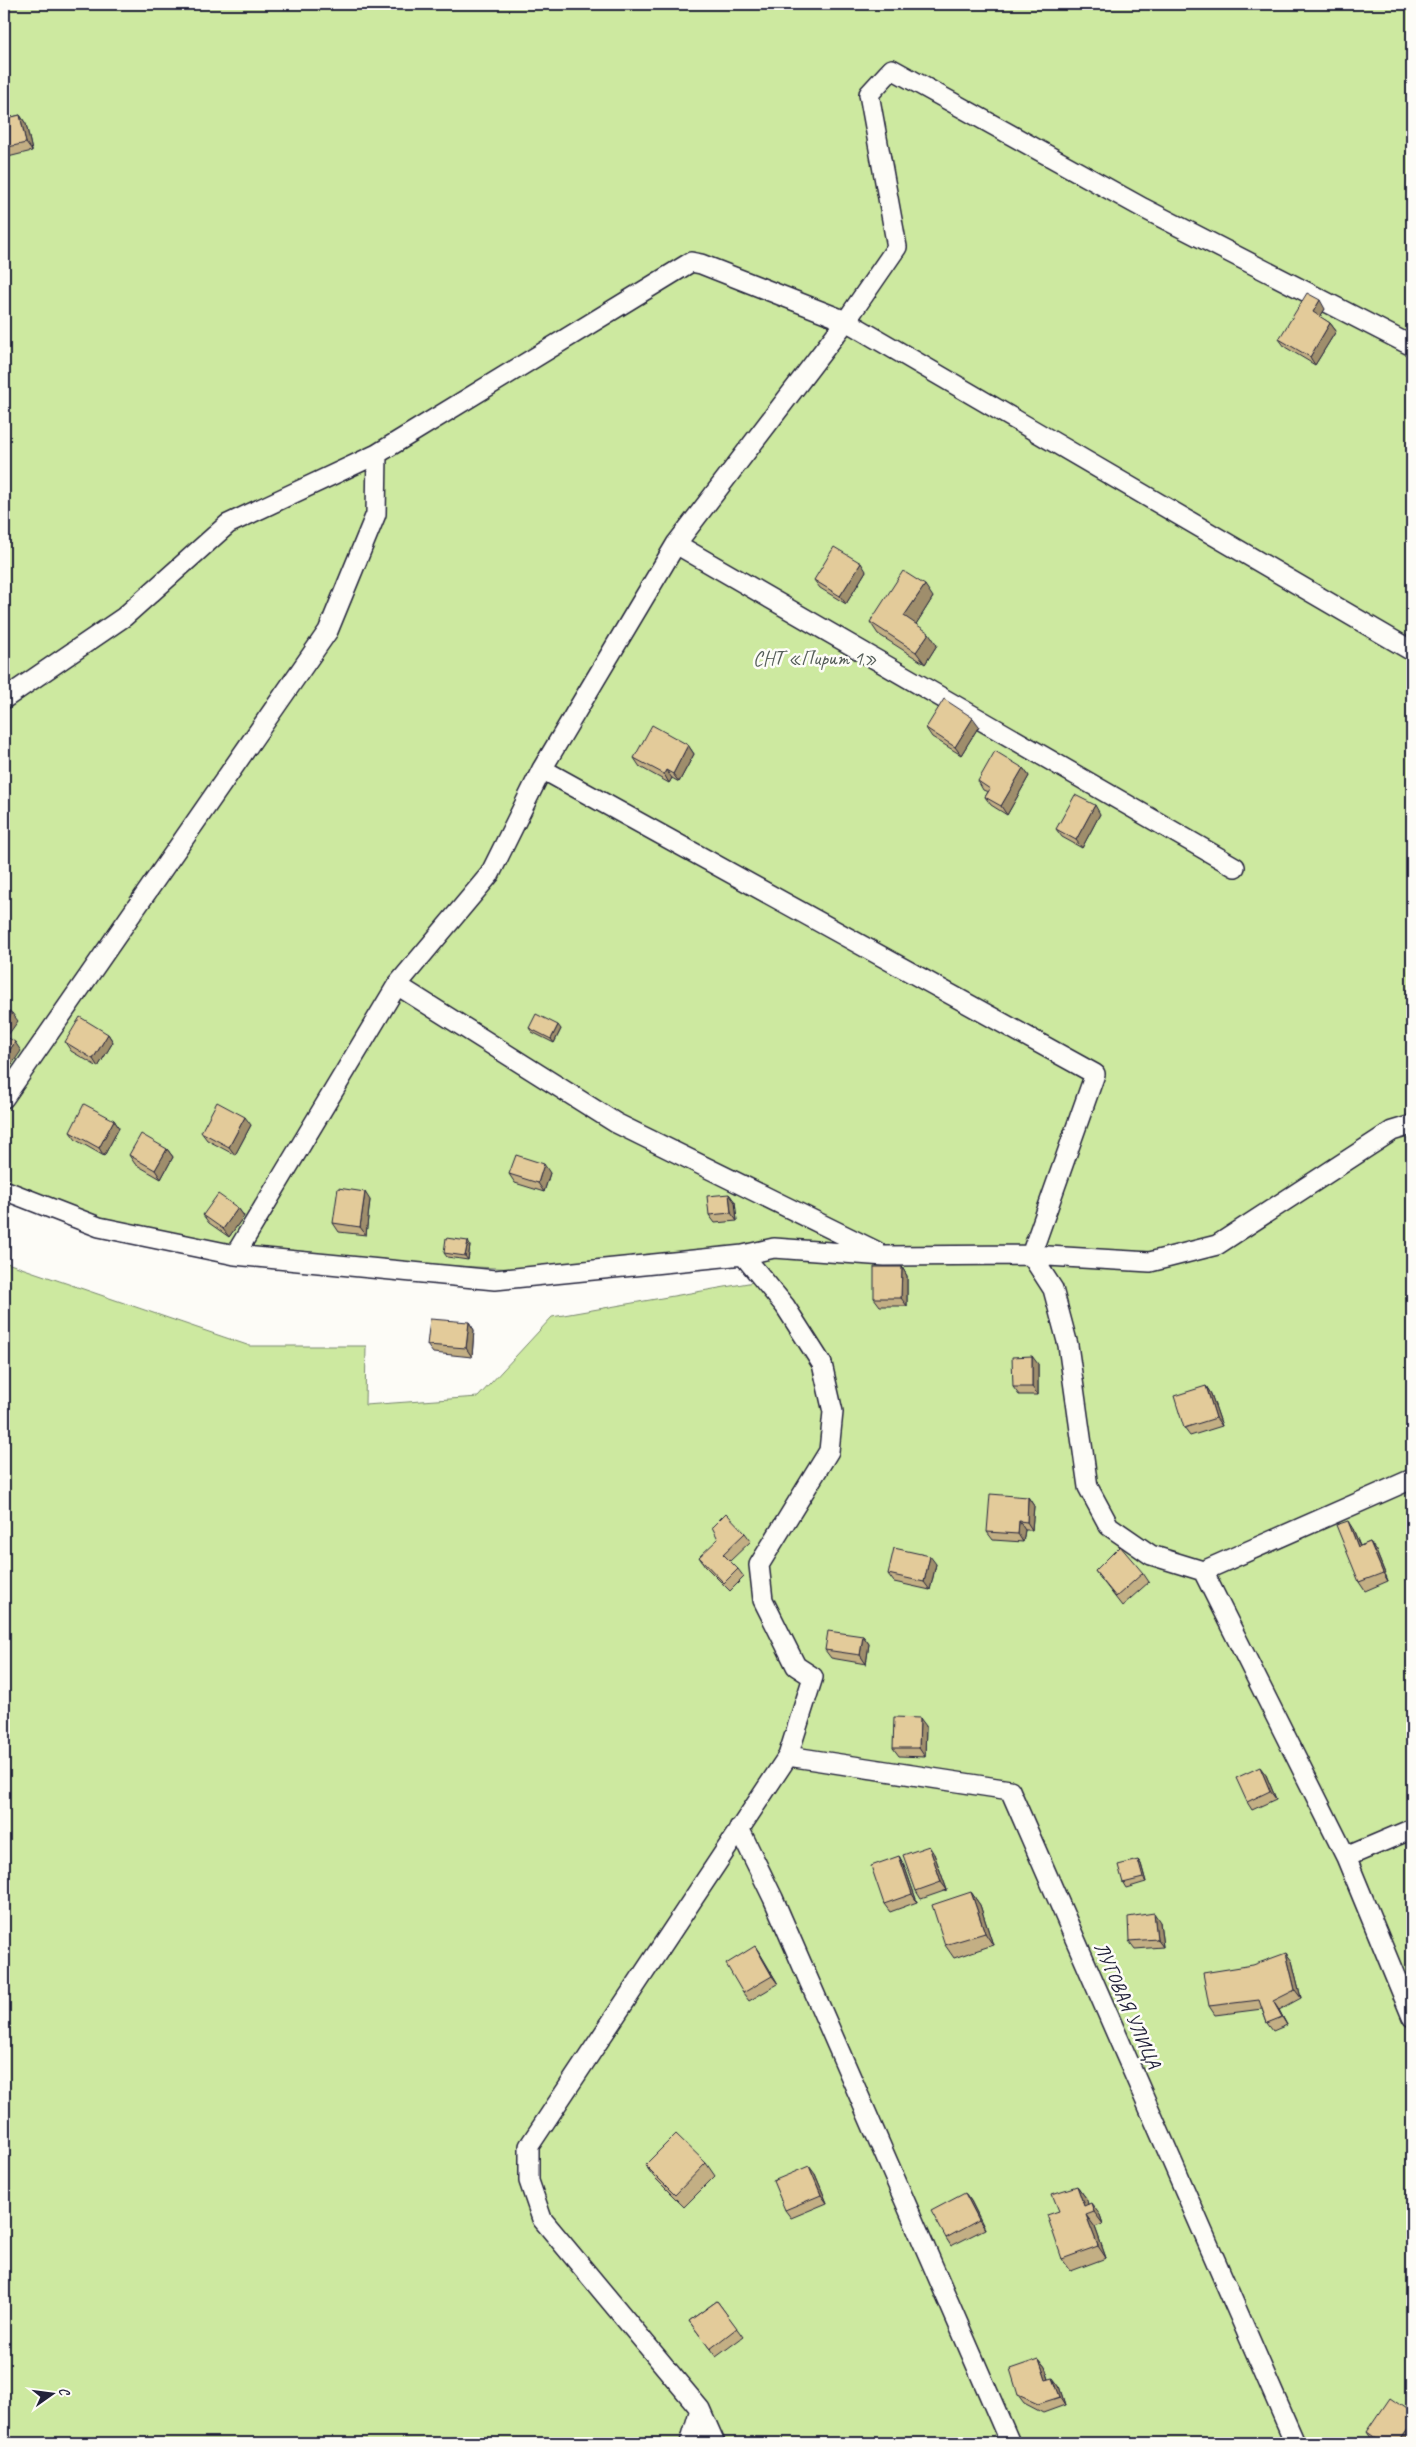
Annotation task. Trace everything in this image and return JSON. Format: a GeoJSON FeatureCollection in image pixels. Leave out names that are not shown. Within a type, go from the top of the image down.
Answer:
{"type":"FeatureCollection","features":[{"type":"Feature","properties":{"kind":"street"},"geometry":{"type":"LineString","coordinates":[[235,1255],[397,985],[490,874],[542,769],[676,544],[846,321],[896,247],[869,94],[892,69],[1143,208],[1412,346]]}},
{"type":"Feature","properties":{"kind":"street"},"geometry":{"type":"LineString","coordinates":[[4,699],[124,617],[228,524],[376,454],[691,262],[701,264],[846,321],[1412,651]]}},
{"type":"Feature","properties":{"kind":"street"},"geometry":{"type":"LineString","coordinates":[[4,1098],[328,631],[376,514],[376,454]]}},
{"type":"Feature","properties":{"kind":"street"},"geometry":{"type":"LineString","coordinates":[[676,544],[1235,868]]}},
{"type":"Feature","properties":{"kind":"street"},"geometry":{"type":"LineString","coordinates":[[542,769],[1095,1074],[1031,1255]]}},
{"type":"Feature","properties":{"kind":"street"},"geometry":{"type":"LineString","coordinates":[[397,985],[616,1122],[885,1256]]}},
{"type":"Feature","properties":{"kind":"street"},"geometry":{"type":"LineString","coordinates":[[4,1190],[99,1227],[235,1255],[495,1280],[744,1255],[774,1248],[885,1256],[1031,1255],[1150,1262],[1217,1245],[1392,1131],[1412,1125]]}},
{"type":"Feature","properties":{"kind":"street"},"geometry":{"type":"LineString","coordinates":[[715,2443],[700,2409],[542,2218],[529,2182],[529,2146],[788,1756],[813,1677],[796,1666],[763,1600],[758,1565],[829,1451],[833,1412],[822,1364],[785,1306],[744,1255]]}},
{"type":"Feature","properties":{"kind":"street"},"geometry":{"type":"LineString","coordinates":[[1031,1255],[1053,1289],[1068,1345],[1088,1487],[1109,1526],[1151,1555],[1203,1571],[1412,1479]]}},
{"type":"Feature","properties":{"kind":"street"},"geometry":{"type":"LineString","coordinates":[[1203,1571],[1346,1857],[1412,2017]]}},
{"type":"Feature","properties":{"kind":"street","name":"ЛУГОВАЯ УЛИЦА"},"geometry":{"type":"LineString","coordinates":[[788,1756],[1010,1790],[1295,2443]]}},
{"type":"Feature","properties":{"kind":"street"},"geometry":{"type":"LineString","coordinates":[[739,1828],[774,1898],[1010,2443]]}},
{"type":"Feature","properties":{"kind":"street"},"geometry":{"type":"LineString","coordinates":[[1346,1857],[1412,1830]]}},
{"type":"Feature","properties":{"kind":"street"},"geometry":{"type":"LineString","coordinates":[[690,2443],[700,2409]]}},
{"type":"Feature","properties":{"kind":"green space","name":"СНТ «Пирит 1»"},"geometry":{"type":"Polygon","coordinates":[[[4,4],[1412,4],[1412,2443],[4,2443],[4,1262],[250,1346],[366,1346],[365,1405],[478,1397],[552,1317],[754,1282],[743,1252],[536,1270],[261,1256],[94,1219],[4,1184],[4,4]]]}},
{"type":"Feature","properties":{"kind":"building"},"geometry":{"type":"Polygon","coordinates":[[[20,115],[26,143],[4,148],[4,119],[20,115]]]}},
{"type":"Feature","properties":{"kind":"building"},"geometry":{"type":"Polygon","coordinates":[[[1307,293],[1320,300],[1313,312],[1330,323],[1310,357],[1279,339],[1307,293]]]}},
{"type":"Feature","properties":{"kind":"building"},"geometry":{"type":"Polygon","coordinates":[[[834,547],[861,563],[840,596],[814,580],[834,547]]]}},
{"type":"Feature","properties":{"kind":"building"},"geometry":{"type":"Polygon","coordinates":[[[903,571],[925,585],[904,616],[929,633],[916,652],[870,622],[903,571]]]}},
{"type":"Feature","properties":{"kind":"building"},"geometry":{"type":"Polygon","coordinates":[[[944,699],[973,718],[955,747],[926,728],[944,699]]]}},
{"type":"Feature","properties":{"kind":"building"},"geometry":{"type":"Polygon","coordinates":[[[652,725],[688,745],[673,774],[666,770],[664,774],[634,758],[652,725]]]}},
{"type":"Feature","properties":{"kind":"building"},"geometry":{"type":"Polygon","coordinates":[[[995,751],[1023,768],[1001,806],[985,797],[990,789],[978,781],[995,751]]]}},
{"type":"Feature","properties":{"kind":"building"},"geometry":{"type":"Polygon","coordinates":[[[1075,795],[1095,805],[1076,840],[1056,829],[1075,795]]]}},
{"type":"Feature","properties":{"kind":"building"},"geometry":{"type":"Polygon","coordinates":[[[4,1007],[12,1013],[4,1025],[4,1007]]]}},
{"type":"Feature","properties":{"kind":"building"},"geometry":{"type":"Polygon","coordinates":[[[536,1014],[558,1025],[551,1039],[529,1028],[536,1014]]]}},
{"type":"Feature","properties":{"kind":"building"},"geometry":{"type":"Polygon","coordinates":[[[80,1017],[108,1034],[93,1059],[65,1042],[80,1017]]]}},
{"type":"Feature","properties":{"kind":"building"},"geometry":{"type":"Polygon","coordinates":[[[4,1035],[15,1042],[4,1059],[4,1035]]]}},
{"type":"Feature","properties":{"kind":"building"},"geometry":{"type":"Polygon","coordinates":[[[217,1102],[245,1117],[229,1147],[201,1132],[217,1102]]]}},
{"type":"Feature","properties":{"kind":"building"},"geometry":{"type":"Polygon","coordinates":[[[84,1104],[114,1120],[99,1148],[70,1132],[84,1104]]]}},
{"type":"Feature","properties":{"kind":"building"},"geometry":{"type":"Polygon","coordinates":[[[141,1134],[167,1149],[155,1170],[129,1155],[141,1134]]]}},
{"type":"Feature","properties":{"kind":"building"},"geometry":{"type":"Polygon","coordinates":[[[516,1155],[544,1164],[538,1183],[509,1174],[516,1155]]]}},
{"type":"Feature","properties":{"kind":"building"},"geometry":{"type":"Polygon","coordinates":[[[338,1188],[365,1192],[360,1227],[333,1223],[338,1188]]]}},
{"type":"Feature","properties":{"kind":"building"},"geometry":{"type":"Polygon","coordinates":[[[218,1194],[238,1208],[223,1229],[203,1215],[218,1194]]]}},
{"type":"Feature","properties":{"kind":"building"},"geometry":{"type":"Polygon","coordinates":[[[729,1194],[731,1213],[709,1215],[707,1196],[729,1194]]]}},
{"type":"Feature","properties":{"kind":"building"},"geometry":{"type":"Polygon","coordinates":[[[446,1238],[468,1241],[465,1256],[444,1253],[446,1238]]]}},
{"type":"Feature","properties":{"kind":"building"},"geometry":{"type":"Polygon","coordinates":[[[874,1267],[902,1267],[901,1298],[874,1298],[874,1267]]]}},
{"type":"Feature","properties":{"kind":"building"},"geometry":{"type":"Polygon","coordinates":[[[430,1319],[469,1322],[466,1348],[427,1345],[430,1319]]]}},
{"type":"Feature","properties":{"kind":"building"},"geometry":{"type":"Polygon","coordinates":[[[1032,1356],[1032,1387],[1013,1387],[1012,1357],[1032,1356]]]}},
{"type":"Feature","properties":{"kind":"building"},"geometry":{"type":"Polygon","coordinates":[[[1206,1386],[1216,1418],[1184,1428],[1174,1396],[1206,1386]]]}},
{"type":"Feature","properties":{"kind":"building"},"geometry":{"type":"Polygon","coordinates":[[[990,1494],[1028,1497],[1027,1522],[1019,1521],[1018,1534],[987,1532],[990,1494]]]}},
{"type":"Feature","properties":{"kind":"building"},"geometry":{"type":"Polygon","coordinates":[[[726,1513],[745,1533],[723,1554],[738,1569],[724,1583],[699,1557],[718,1539],[712,1527],[726,1513]]]}},
{"type":"Feature","properties":{"kind":"building"},"geometry":{"type":"Polygon","coordinates":[[[1348,1521],[1358,1547],[1370,1542],[1383,1573],[1359,1582],[1336,1525],[1348,1521]]]}},
{"type":"Feature","properties":{"kind":"building"},"geometry":{"type":"Polygon","coordinates":[[[1120,1546],[1143,1573],[1116,1597],[1095,1571],[1120,1546]]]}},
{"type":"Feature","properties":{"kind":"building"},"geometry":{"type":"Polygon","coordinates":[[[894,1548],[930,1556],[924,1582],[888,1574],[894,1548]]]}},
{"type":"Feature","properties":{"kind":"building"},"geometry":{"type":"Polygon","coordinates":[[[828,1631],[863,1636],[860,1655],[825,1650],[828,1631]]]}},
{"type":"Feature","properties":{"kind":"building"},"geometry":{"type":"Polygon","coordinates":[[[894,1717],[920,1718],[919,1748],[893,1748],[894,1717]]]}},
{"type":"Feature","properties":{"kind":"building"},"geometry":{"type":"Polygon","coordinates":[[[1260,1767],[1270,1791],[1247,1802],[1236,1778],[1260,1767]]]}},
{"type":"Feature","properties":{"kind":"building"},"geometry":{"type":"Polygon","coordinates":[[[929,1846],[941,1882],[916,1891],[903,1855],[929,1846]]]}},
{"type":"Feature","properties":{"kind":"building"},"geometry":{"type":"Polygon","coordinates":[[[899,1856],[912,1894],[884,1904],[871,1866],[899,1856]]]}},
{"type":"Feature","properties":{"kind":"building"},"geometry":{"type":"Polygon","coordinates":[[[1138,1860],[1143,1878],[1123,1883],[1118,1865],[1138,1860]]]}},
{"type":"Feature","properties":{"kind":"building"},"geometry":{"type":"Polygon","coordinates":[[[971,1892],[985,1933],[945,1945],[932,1905],[971,1892]]]}},
{"type":"Feature","properties":{"kind":"building"},"geometry":{"type":"Polygon","coordinates":[[[1154,1913],[1157,1939],[1129,1941],[1128,1917],[1154,1913]]]}},
{"type":"Feature","properties":{"kind":"building"},"geometry":{"type":"Polygon","coordinates":[[[755,1946],[772,1976],[743,1993],[726,1964],[755,1946]]]}},
{"type":"Feature","properties":{"kind":"building"},"geometry":{"type":"Polygon","coordinates":[[[1286,1953],[1295,1990],[1273,2001],[1282,2017],[1267,2023],[1259,2000],[1209,2006],[1203,1973],[1253,1965],[1286,1953]]]}},
{"type":"Feature","properties":{"kind":"building"},"geometry":{"type":"Polygon","coordinates":[[[676,2134],[706,2163],[675,2195],[645,2165],[676,2134]]]}},
{"type":"Feature","properties":{"kind":"building"},"geometry":{"type":"Polygon","coordinates":[[[809,2166],[821,2195],[785,2210],[773,2181],[809,2166]]]}},
{"type":"Feature","properties":{"kind":"building"},"geometry":{"type":"Polygon","coordinates":[[[1077,2186],[1084,2206],[1091,2203],[1094,2212],[1086,2215],[1098,2246],[1062,2259],[1047,2215],[1059,2211],[1052,2194],[1077,2186]]]}},
{"type":"Feature","properties":{"kind":"building"},"geometry":{"type":"Polygon","coordinates":[[[965,2193],[979,2220],[946,2238],[931,2211],[965,2193]]]}},
{"type":"Feature","properties":{"kind":"building"},"geometry":{"type":"Polygon","coordinates":[[[717,2301],[737,2328],[710,2349],[689,2321],[717,2301]]]}},
{"type":"Feature","properties":{"kind":"building"},"geometry":{"type":"Polygon","coordinates":[[[1039,2359],[1046,2380],[1053,2378],[1060,2397],[1038,2404],[1018,2395],[1010,2369],[1039,2359]]]}},
{"type":"Feature","properties":{"kind":"building"},"geometry":{"type":"Polygon","coordinates":[[[1390,2398],[1412,2413],[1412,2423],[1398,2443],[1383,2443],[1367,2432],[1390,2398]]]}}]}
